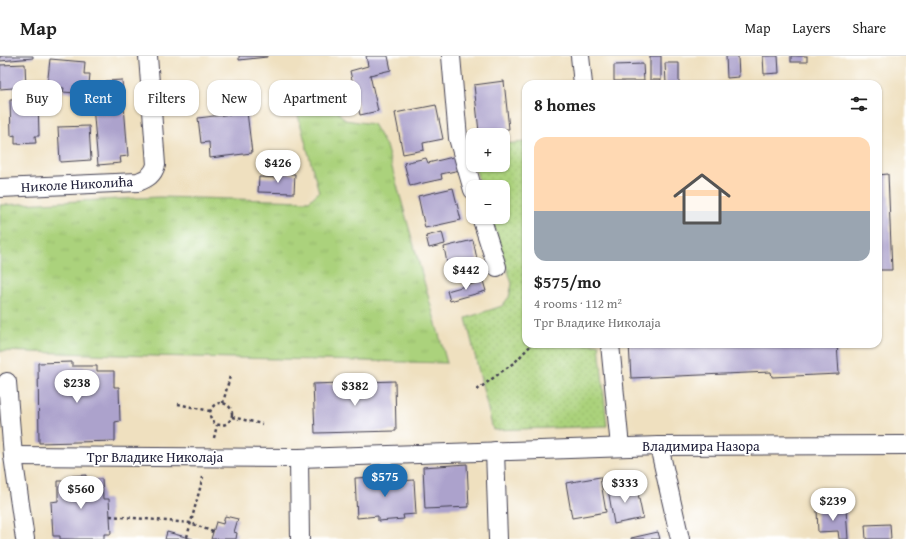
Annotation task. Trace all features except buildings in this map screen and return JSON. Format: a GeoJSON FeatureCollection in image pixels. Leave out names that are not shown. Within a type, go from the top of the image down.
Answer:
{"type":"FeatureCollection","features":[{"type":"Feature","properties":{"kind":"street","name":"Николе Николића"},"geometry":{"type":"LineString","coordinates":[[0,188],[138,182],[148,178],[154,171],[156,165],[148,56]]}},
{"type":"Feature","properties":{"kind":"street"},"geometry":{"type":"LineString","coordinates":[[451,56],[458,138],[470,180]]}},
{"type":"Feature","properties":{"kind":"street"},"geometry":{"type":"LineString","coordinates":[[580,56],[583,80]]}},
{"type":"Feature","properties":{"kind":"street"},"geometry":{"type":"LineString","coordinates":[[483,224],[497,267]]}},
{"type":"Feature","properties":{"kind":"street"},"geometry":{"type":"LineString","coordinates":[[610,348],[620,447]]}},
{"type":"Feature","properties":{"kind":"street"},"geometry":{"type":"LineString","coordinates":[[7,382],[13,456],[25,539]]}},
{"type":"Feature","properties":{"kind":"street"},"geometry":{"type":"LineString","coordinates":[[659,446],[680,539]]}},
{"type":"Feature","properties":{"kind":"street","name":"Владимира Назора"},"geometry":{"type":"LineString","coordinates":[[495,451],[659,446],[906,446]]}},
{"type":"Feature","properties":{"kind":"street"},"geometry":{"type":"LineString","coordinates":[[495,451],[498,539]]}},
{"type":"Feature","properties":{"kind":"street","name":"Трг Владике Николаја"},"geometry":{"type":"LineString","coordinates":[[13,456],[299,458],[495,451]]}},
{"type":"Feature","properties":{"kind":"street"},"geometry":{"type":"LineString","coordinates":[[299,458],[300,539]]}},
{"type":"Feature","properties":{"kind":"path"},"geometry":{"type":"LineString","coordinates":[[477,390],[516,361],[528,348]]}},
{"type":"Feature","properties":{"kind":"path"},"geometry":{"type":"LineString","coordinates":[[223,403],[230,376]]}},
{"type":"Feature","properties":{"kind":"path"},"geometry":{"type":"LineString","coordinates":[[223,403],[231,408],[232,417],[226,424],[217,425],[210,418],[210,412],[215,405],[223,403]]}},
{"type":"Feature","properties":{"kind":"path"},"geometry":{"type":"LineString","coordinates":[[178,404],[210,412]]}},
{"type":"Feature","properties":{"kind":"path"},"geometry":{"type":"LineString","coordinates":[[232,417],[262,424]]}},
{"type":"Feature","properties":{"kind":"path"},"geometry":{"type":"LineString","coordinates":[[110,516],[191,523],[214,532]]}},
{"type":"Feature","properties":{"kind":"path"},"geometry":{"type":"LineString","coordinates":[[187,537],[191,523]]}},
{"type":"Feature","properties":{"kind":"green space"},"geometry":{"type":"Polygon","coordinates":[[[298,116],[342,116],[345,120],[373,124],[386,146],[447,363],[0,351],[0,205],[159,197],[309,201],[319,192],[298,116]]]}},
{"type":"Feature","properties":{"kind":"green space"},"geometry":{"type":"Polygon","coordinates":[[[522,142],[522,348],[599,348],[607,426],[493,430],[466,318],[502,306],[509,297],[512,284],[493,224],[510,224],[510,180],[479,180],[476,172],[510,172],[510,143],[522,142]]]}}]}
